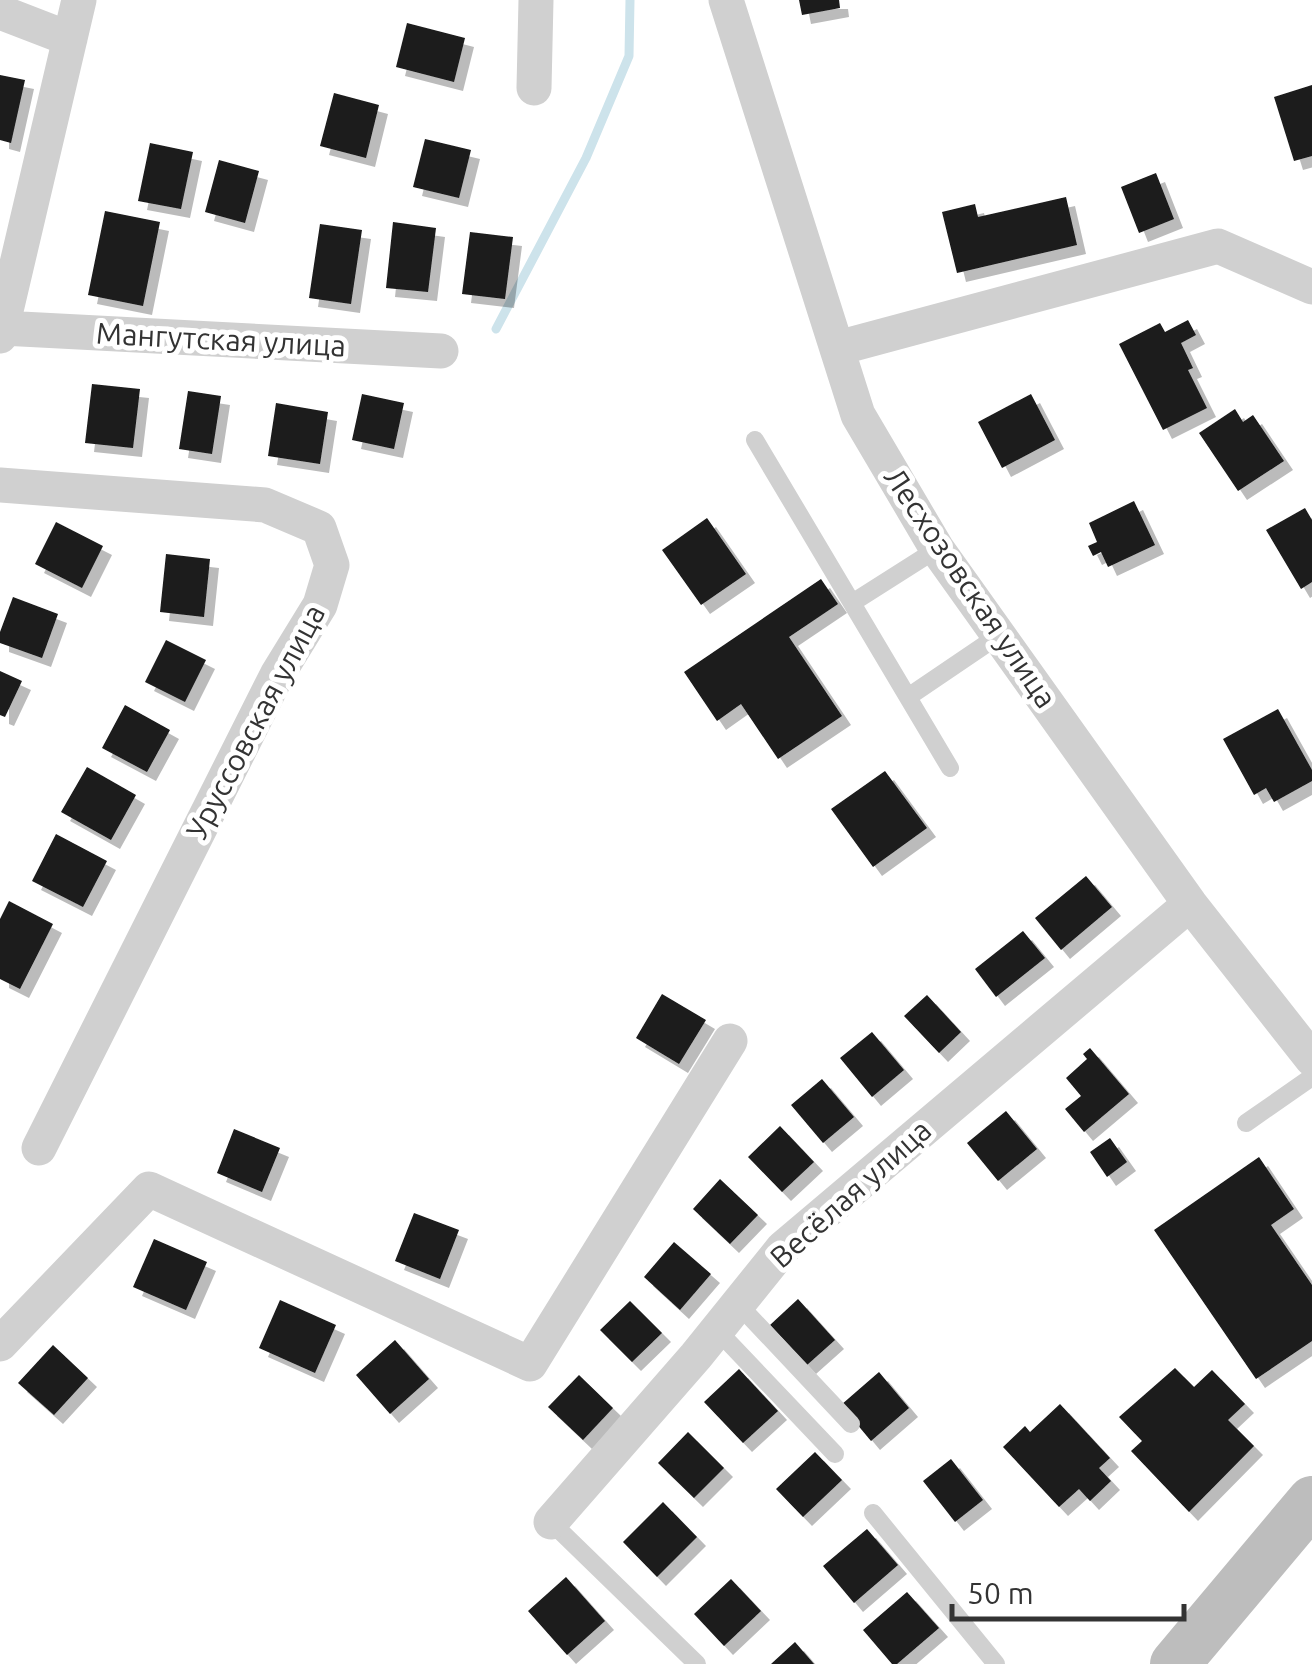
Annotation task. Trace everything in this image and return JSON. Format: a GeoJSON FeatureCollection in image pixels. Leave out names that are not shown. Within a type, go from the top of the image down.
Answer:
{"type":"FeatureCollection","features":[{"type":"Feature","properties":{"kind":"street"},"geometry":{"type":"LineString","coordinates":[[1,332],[78,0]]}},
{"type":"Feature","properties":{"kind":"street"},"geometry":{"type":"LineString","coordinates":[[534,88],[536,0]]}},
{"type":"Feature","properties":{"kind":"street","name":"Лесхозовская улица"},"geometry":{"type":"LineString","coordinates":[[726,0],[858,415],[924,556],[998,636],[1308,1074]]}},
{"type":"Feature","properties":{"kind":"street"},"geometry":{"type":"LineString","coordinates":[[0,12],[70,39]]}},
{"type":"Feature","properties":{"kind":"street"},"geometry":{"type":"LineString","coordinates":[[838,348],[1218,246],[1312,287]]}},
{"type":"Feature","properties":{"kind":"street","name":"Мангутская улица"},"geometry":{"type":"LineString","coordinates":[[1,332],[441,351]]}},
{"type":"Feature","properties":{"kind":"street","name":"Уруссовская улица"},"geometry":{"type":"LineString","coordinates":[[0,484],[265,505],[319,528],[332,566],[320,605],[277,675],[38,1148]]}},
{"type":"Feature","properties":{"kind":"street","name":"Весёлая улица"},"geometry":{"type":"LineString","coordinates":[[551,1522],[783,1248],[1190,904]]}},
{"type":"Feature","properties":{"kind":"street"},"geometry":{"type":"LineString","coordinates":[[0,1344],[149,1189],[530,1364],[730,1041]]}},
{"type":"Feature","properties":{"kind":"street"},"geometry":{"type":"LineString","coordinates":[[1175,1664],[1312,1502]]}},
{"type":"Feature","properties":{"kind":"lane"},"geometry":{"type":"LineString","coordinates":[[755,440],[950,768]]}},
{"type":"Feature","properties":{"kind":"lane"},"geometry":{"type":"LineString","coordinates":[[852,603],[924,556]]}},
{"type":"Feature","properties":{"kind":"lane"},"geometry":{"type":"LineString","coordinates":[[908,696],[998,636]]}},
{"type":"Feature","properties":{"kind":"lane"},"geometry":{"type":"LineString","coordinates":[[1246,1123],[1308,1074]]}},
{"type":"Feature","properties":{"kind":"lane"},"geometry":{"type":"LineString","coordinates":[[727,1317],[852,1424]]}},
{"type":"Feature","properties":{"kind":"lane"},"geometry":{"type":"LineString","coordinates":[[727,1317],[835,1454]]}},
{"type":"Feature","properties":{"kind":"lane"},"geometry":{"type":"LineString","coordinates":[[873,1513],[996,1664]]}},
{"type":"Feature","properties":{"kind":"lane"},"geometry":{"type":"LineString","coordinates":[[551,1522],[697,1664]]}},
{"type":"Feature","properties":{"kind":"building"},"geometry":{"type":"Polygon","coordinates":[[[799,0],[839,0],[840,8],[802,15],[799,0]]]}},
{"type":"Feature","properties":{"kind":"building"},"geometry":{"type":"Polygon","coordinates":[[[407,23],[465,38],[454,82],[396,67],[407,23]]]}},
{"type":"Feature","properties":{"kind":"building"},"geometry":{"type":"Polygon","coordinates":[[[0,75],[25,80],[11,143],[0,140],[0,75]]]}},
{"type":"Feature","properties":{"kind":"building"},"geometry":{"type":"Polygon","coordinates":[[[1312,85],[1312,156],[1294,161],[1274,97],[1312,85]]]}},
{"type":"Feature","properties":{"kind":"building"},"geometry":{"type":"Polygon","coordinates":[[[334,93],[379,105],[366,158],[320,146],[334,93]]]}},
{"type":"Feature","properties":{"kind":"building"},"geometry":{"type":"Polygon","coordinates":[[[425,139],[471,150],[459,198],[413,187],[425,139]]]}},
{"type":"Feature","properties":{"kind":"building"},"geometry":{"type":"Polygon","coordinates":[[[150,143],[193,152],[181,209],[138,201],[150,143]]]}},
{"type":"Feature","properties":{"kind":"building"},"geometry":{"type":"Polygon","coordinates":[[[219,160],[259,171],[245,223],[205,212],[219,160]]]}},
{"type":"Feature","properties":{"kind":"building"},"geometry":{"type":"Polygon","coordinates":[[[1156,173],[1174,219],[1139,233],[1121,187],[1156,173]]]}},
{"type":"Feature","properties":{"kind":"building"},"geometry":{"type":"Polygon","coordinates":[[[1066,197],[1077,245],[957,273],[942,212],[975,204],[978,217],[1066,197]]]}},
{"type":"Feature","properties":{"kind":"building"},"geometry":{"type":"Polygon","coordinates":[[[105,211],[160,222],[143,306],[88,295],[105,211]]]}},
{"type":"Feature","properties":{"kind":"building"},"geometry":{"type":"Polygon","coordinates":[[[393,222],[436,228],[428,292],[386,288],[393,222]]]}},
{"type":"Feature","properties":{"kind":"building"},"geometry":{"type":"Polygon","coordinates":[[[320,224],[362,230],[351,304],[309,298],[320,224]]]}},
{"type":"Feature","properties":{"kind":"building"},"geometry":{"type":"Polygon","coordinates":[[[470,232],[513,237],[505,299],[462,294],[470,232]]]}},
{"type":"Feature","properties":{"kind":"building"},"geometry":{"type":"Polygon","coordinates":[[[1188,320],[1196,335],[1181,343],[1193,368],[1188,370],[1207,408],[1163,430],[1119,344],[1160,323],[1165,332],[1188,320]]]}},
{"type":"Feature","properties":{"kind":"building"},"geometry":{"type":"Polygon","coordinates":[[[92,384],[140,389],[133,448],[85,443],[92,384]]]}},
{"type":"Feature","properties":{"kind":"building"},"geometry":{"type":"Polygon","coordinates":[[[188,391],[221,396],[212,454],[179,449],[188,391]]]}},
{"type":"Feature","properties":{"kind":"building"},"geometry":{"type":"Polygon","coordinates":[[[362,394],[404,403],[394,449],[352,440],[362,394]]]}},
{"type":"Feature","properties":{"kind":"building"},"geometry":{"type":"Polygon","coordinates":[[[1031,394],[1055,440],[1002,468],[978,422],[1031,394]]]}},
{"type":"Feature","properties":{"kind":"building"},"geometry":{"type":"Polygon","coordinates":[[[276,403],[328,412],[320,464],[268,456],[276,403]]]}},
{"type":"Feature","properties":{"kind":"building"},"geometry":{"type":"Polygon","coordinates":[[[1235,409],[1243,422],[1253,415],[1284,461],[1238,491],[1199,433],[1235,409]]]}},
{"type":"Feature","properties":{"kind":"building"},"geometry":{"type":"Polygon","coordinates":[[[1134,501],[1155,545],[1108,567],[1101,552],[1093,556],[1088,546],[1097,542],[1089,523],[1134,501]]]}},
{"type":"Feature","properties":{"kind":"building"},"geometry":{"type":"Polygon","coordinates":[[[1305,508],[1312,520],[1312,582],[1301,589],[1266,530],[1305,508]]]}},
{"type":"Feature","properties":{"kind":"building"},"geometry":{"type":"Polygon","coordinates":[[[707,518],[746,574],[701,605],[662,550],[707,518]]]}},
{"type":"Feature","properties":{"kind":"building"},"geometry":{"type":"Polygon","coordinates":[[[56,522],[103,546],[82,588],[35,564],[56,522]]]}},
{"type":"Feature","properties":{"kind":"building"},"geometry":{"type":"Polygon","coordinates":[[[166,554],[210,559],[204,617],[160,612],[166,554]]]}},
{"type":"Feature","properties":{"kind":"building"},"geometry":{"type":"Polygon","coordinates":[[[821,579],[838,604],[789,637],[842,716],[778,759],[741,704],[717,721],[684,672],[821,579]]]}},
{"type":"Feature","properties":{"kind":"building"},"geometry":{"type":"Polygon","coordinates":[[[13,597],[58,614],[42,658],[0,643],[13,597]]]}},
{"type":"Feature","properties":{"kind":"building"},"geometry":{"type":"Polygon","coordinates":[[[166,640],[206,660],[185,702],[145,682],[166,640]]]}},
{"type":"Feature","properties":{"kind":"building"},"geometry":{"type":"Polygon","coordinates":[[[0,671],[22,681],[5,717],[0,715],[0,671]]]}},
{"type":"Feature","properties":{"kind":"building"},"geometry":{"type":"Polygon","coordinates":[[[125,705],[170,730],[147,772],[102,748],[125,705]]]}},
{"type":"Feature","properties":{"kind":"building"},"geometry":{"type":"Polygon","coordinates":[[[1278,709],[1312,770],[1312,781],[1274,802],[1266,788],[1254,795],[1223,739],[1278,709]]]}},
{"type":"Feature","properties":{"kind":"building"},"geometry":{"type":"Polygon","coordinates":[[[87,767],[136,795],[111,840],[61,812],[87,767]]]}},
{"type":"Feature","properties":{"kind":"building"},"geometry":{"type":"Polygon","coordinates":[[[885,771],[927,828],[873,867],[831,809],[885,771]]]}},
{"type":"Feature","properties":{"kind":"building"},"geometry":{"type":"Polygon","coordinates":[[[56,834],[107,861],[83,907],[32,881],[56,834]]]}},
{"type":"Feature","properties":{"kind":"building"},"geometry":{"type":"Polygon","coordinates":[[[1086,876],[1112,907],[1061,950],[1035,918],[1086,876]]]}},
{"type":"Feature","properties":{"kind":"building"},"geometry":{"type":"Polygon","coordinates":[[[9,901],[53,924],[20,989],[0,979],[0,919],[9,901]]]}},
{"type":"Feature","properties":{"kind":"building"},"geometry":{"type":"Polygon","coordinates":[[[1023,931],[1045,958],[996,997],[975,969],[1023,931]]]}},
{"type":"Feature","properties":{"kind":"building"},"geometry":{"type":"Polygon","coordinates":[[[662,994],[706,1020],[679,1064],[636,1038],[662,994]]]}},
{"type":"Feature","properties":{"kind":"building"},"geometry":{"type":"Polygon","coordinates":[[[927,995],[961,1032],[939,1053],[904,1016],[927,995]]]}},
{"type":"Feature","properties":{"kind":"building"},"geometry":{"type":"Polygon","coordinates":[[[872,1032],[904,1070],[872,1097],[840,1058],[872,1032]]]}},
{"type":"Feature","properties":{"kind":"building"},"geometry":{"type":"Polygon","coordinates":[[[1090,1048],[1129,1094],[1084,1132],[1065,1109],[1081,1096],[1066,1078],[1087,1059],[1083,1054],[1090,1048]]]}},
{"type":"Feature","properties":{"kind":"building"},"geometry":{"type":"Polygon","coordinates":[[[822,1079],[854,1117],[823,1143],[791,1105],[822,1079]]]}},
{"type":"Feature","properties":{"kind":"building"},"geometry":{"type":"Polygon","coordinates":[[[1006,1111],[1037,1149],[998,1181],[967,1143],[1006,1111]]]}},
{"type":"Feature","properties":{"kind":"building"},"geometry":{"type":"Polygon","coordinates":[[[780,1126],[814,1162],[782,1192],[748,1157],[780,1126]]]}},
{"type":"Feature","properties":{"kind":"building"},"geometry":{"type":"Polygon","coordinates":[[[234,1129],[280,1148],[262,1192],[217,1173],[234,1129]]]}},
{"type":"Feature","properties":{"kind":"building"},"geometry":{"type":"Polygon","coordinates":[[[1110,1138],[1127,1162],[1107,1177],[1090,1152],[1110,1138]]]}},
{"type":"Feature","properties":{"kind":"building"},"geometry":{"type":"Polygon","coordinates":[[[1259,1157],[1294,1209],[1271,1225],[1312,1285],[1312,1341],[1256,1379],[1154,1230],[1259,1157]]]}},
{"type":"Feature","properties":{"kind":"building"},"geometry":{"type":"Polygon","coordinates":[[[720,1179],[758,1215],[730,1244],[693,1209],[720,1179]]]}},
{"type":"Feature","properties":{"kind":"building"},"geometry":{"type":"Polygon","coordinates":[[[414,1213],[459,1230],[440,1279],[395,1261],[414,1213]]]}},
{"type":"Feature","properties":{"kind":"building"},"geometry":{"type":"Polygon","coordinates":[[[154,1239],[207,1262],[186,1310],[133,1287],[154,1239]]]}},
{"type":"Feature","properties":{"kind":"building"},"geometry":{"type":"Polygon","coordinates":[[[674,1242],[711,1274],[680,1310],[644,1277],[674,1242]]]}},
{"type":"Feature","properties":{"kind":"building"},"geometry":{"type":"Polygon","coordinates":[[[798,1299],[835,1340],[807,1365],[770,1325],[798,1299]]]}},
{"type":"Feature","properties":{"kind":"building"},"geometry":{"type":"Polygon","coordinates":[[[280,1300],[336,1325],[315,1373],[259,1348],[280,1300]]]}},
{"type":"Feature","properties":{"kind":"building"},"geometry":{"type":"Polygon","coordinates":[[[630,1301],[662,1333],[632,1362],[600,1330],[630,1301]]]}},
{"type":"Feature","properties":{"kind":"building"},"geometry":{"type":"Polygon","coordinates":[[[395,1340],[429,1379],[390,1414],[356,1375],[395,1340]]]}},
{"type":"Feature","properties":{"kind":"building"},"geometry":{"type":"Polygon","coordinates":[[[53,1345],[88,1378],[54,1415],[18,1383],[53,1345]]]}},
{"type":"Feature","properties":{"kind":"building"},"geometry":{"type":"Polygon","coordinates":[[[1175,1368],[1194,1387],[1212,1370],[1245,1404],[1228,1420],[1254,1446],[1189,1512],[1131,1451],[1142,1441],[1119,1417],[1175,1368]]]}},
{"type":"Feature","properties":{"kind":"building"},"geometry":{"type":"Polygon","coordinates":[[[739,1369],[778,1411],[743,1443],[704,1402],[739,1369]]]}},
{"type":"Feature","properties":{"kind":"building"},"geometry":{"type":"Polygon","coordinates":[[[879,1372],[909,1408],[871,1441],[841,1405],[879,1372]]]}},
{"type":"Feature","properties":{"kind":"building"},"geometry":{"type":"Polygon","coordinates":[[[579,1375],[613,1408],[583,1440],[548,1407],[579,1375]]]}},
{"type":"Feature","properties":{"kind":"building"},"geometry":{"type":"Polygon","coordinates":[[[1060,1404],[1110,1458],[1099,1468],[1111,1481],[1090,1501],[1079,1489],[1059,1507],[1003,1447],[1025,1426],[1030,1432],[1060,1404]]]}},
{"type":"Feature","properties":{"kind":"building"},"geometry":{"type":"Polygon","coordinates":[[[688,1432],[724,1468],[694,1498],[658,1463],[688,1432]]]}},
{"type":"Feature","properties":{"kind":"building"},"geometry":{"type":"Polygon","coordinates":[[[815,1452],[842,1480],[803,1517],[776,1489],[815,1452]]]}},
{"type":"Feature","properties":{"kind":"building"},"geometry":{"type":"Polygon","coordinates":[[[951,1459],[983,1500],[955,1522],[923,1481],[951,1459]]]}},
{"type":"Feature","properties":{"kind":"building"},"geometry":{"type":"Polygon","coordinates":[[[663,1502],[697,1537],[657,1577],[623,1542],[663,1502]]]}},
{"type":"Feature","properties":{"kind":"building"},"geometry":{"type":"Polygon","coordinates":[[[867,1529],[898,1565],[854,1603],[823,1566],[867,1529]]]}},
{"type":"Feature","properties":{"kind":"building"},"geometry":{"type":"Polygon","coordinates":[[[566,1577],[605,1621],[567,1655],[528,1611],[566,1577]]]}},
{"type":"Feature","properties":{"kind":"building"},"geometry":{"type":"Polygon","coordinates":[[[731,1579],[761,1611],[724,1646],[694,1614],[731,1579]]]}},
{"type":"Feature","properties":{"kind":"building"},"geometry":{"type":"Polygon","coordinates":[[[907,1592],[939,1628],[897,1664],[892,1664],[863,1630],[907,1592]]]}},
{"type":"Feature","properties":{"kind":"building"},"geometry":{"type":"Polygon","coordinates":[[[795,1642],[814,1664],[771,1664],[795,1642]]]}},
{"type":"Feature","properties":{"kind":"waterway"},"geometry":{"type":"LineString","coordinates":[[496,329],[586,158],[629,56],[630,0]]}}]}
